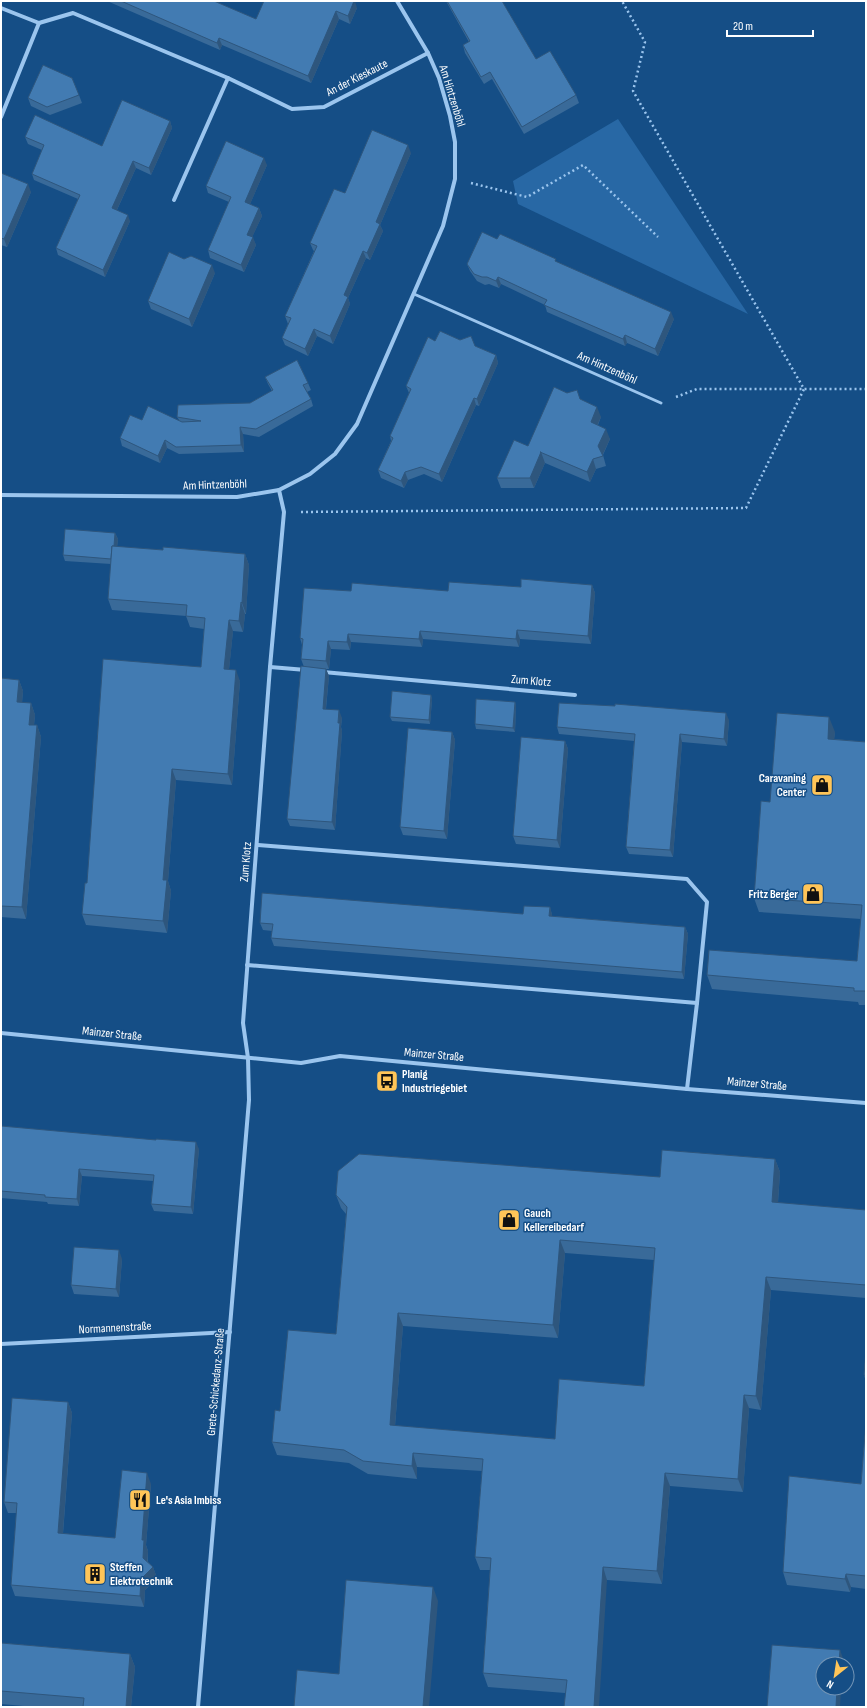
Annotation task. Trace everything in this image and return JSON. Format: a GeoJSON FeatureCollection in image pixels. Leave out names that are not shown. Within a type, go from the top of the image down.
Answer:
{"type":"FeatureCollection","features":[{"type":"Feature","properties":{"kind":"street","name":"Am Hintzenböhl"},"geometry":{"type":"LineString","coordinates":[[1,495],[238,497],[279,490],[310,474],[335,454],[357,424],[443,226],[456,179],[455,142],[450,116],[439,78],[428,53],[397,1]]}},
{"type":"Feature","properties":{"kind":"street"},"geometry":{"type":"LineString","coordinates":[[1,8],[39,23],[1,117]]}},
{"type":"Feature","properties":{"kind":"street","name":"An der Kieskaute"},"geometry":{"type":"LineString","coordinates":[[39,23],[73,13],[228,78],[292,109],[324,107],[428,53]]}},
{"type":"Feature","properties":{"kind":"street"},"geometry":{"type":"LineString","coordinates":[[174,200],[228,78]]}},
{"type":"Feature","properties":{"kind":"street","name":"Zum Klotz"},"geometry":{"type":"LineString","coordinates":[[248,1058],[243,1023],[258,845],[270,667],[284,512],[279,490]]}},
{"type":"Feature","properties":{"kind":"street"},"geometry":{"type":"LineString","coordinates":[[270,667],[309,670]]}},
{"type":"Feature","properties":{"kind":"street","name":"Zum Klotz"},"geometry":{"type":"LineString","coordinates":[[317,671],[575,695]]}},
{"type":"Feature","properties":{"kind":"street"},"geometry":{"type":"LineString","coordinates":[[258,845],[687,879],[707,902],[697,1003],[686,1089]]}},
{"type":"Feature","properties":{"kind":"street"},"geometry":{"type":"LineString","coordinates":[[247,965],[697,1003]]}},
{"type":"Feature","properties":{"kind":"street","name":"Mainzer Straße"},"geometry":{"type":"LineString","coordinates":[[1,1033],[301,1063],[340,1056],[686,1089],[866,1103]]}},
{"type":"Feature","properties":{"kind":"street","name":"Grete-Schickedanz-Straße"},"geometry":{"type":"LineString","coordinates":[[198,1707],[249,1100],[248,1058]]}},
{"type":"Feature","properties":{"kind":"street","name":"Normannenstraße"},"geometry":{"type":"LineString","coordinates":[[1,1344],[230,1332]]}},
{"type":"Feature","properties":{"kind":"lane","name":"Am Hintzenböhl"},"geometry":{"type":"LineString","coordinates":[[414,294],[660,403]]}},
{"type":"Feature","properties":{"kind":"lane"},"geometry":{"type":"LineString","coordinates":[[702,950],[710,950]]}},
{"type":"Feature","properties":{"kind":"path"},"geometry":{"type":"LineString","coordinates":[[622,1],[645,42],[633,91],[804,389]]}},
{"type":"Feature","properties":{"kind":"path"},"geometry":{"type":"LineString","coordinates":[[456,179],[527,197],[583,165],[658,237]]}},
{"type":"Feature","properties":{"kind":"path"},"geometry":{"type":"LineString","coordinates":[[660,403],[697,389],[866,389]]}},
{"type":"Feature","properties":{"kind":"path"},"geometry":{"type":"LineString","coordinates":[[284,512],[746,508],[804,389]]}},
{"type":"Feature","properties":{"kind":"shaded area"},"geometry":{"type":"Polygon","coordinates":[[[618,119],[748,314],[518,204],[513,181],[618,119]]]}},
{"type":"Feature","properties":{"kind":"building"},"geometry":{"type":"Polygon","coordinates":[[[121,1],[214,1],[256,19],[264,1],[354,1],[348,16],[336,11],[308,76],[219,38],[217,43],[121,1]]]}},
{"type":"Feature","properties":{"kind":"building"},"geometry":{"type":"Polygon","coordinates":[[[447,1],[502,1],[536,59],[550,51],[576,95],[522,127],[490,72],[481,77],[463,45],[470,41],[447,1]]]}},
{"type":"Feature","properties":{"kind":"building"},"geometry":{"type":"Polygon","coordinates":[[[43,65],[72,78],[79,95],[47,107],[28,98],[43,65]]]}},
{"type":"Feature","properties":{"kind":"building"},"geometry":{"type":"Polygon","coordinates":[[[122,100],[170,121],[149,168],[133,161],[112,208],[128,215],[103,270],[56,248],[80,195],[32,174],[44,145],[25,137],[35,115],[102,146],[122,100]]]}},
{"type":"Feature","properties":{"kind":"building"},"geometry":{"type":"Polygon","coordinates":[[[372,130],[408,145],[376,222],[380,224],[367,253],[363,251],[344,295],[348,297],[330,336],[314,329],[305,349],[282,338],[291,318],[285,316],[317,246],[310,243],[334,189],[345,193],[372,130]]]}},
{"type":"Feature","properties":{"kind":"building"},"geometry":{"type":"Polygon","coordinates":[[[226,141],[264,158],[245,202],[259,208],[247,235],[253,237],[241,265],[208,250],[231,197],[206,186],[226,141]]]}},
{"type":"Feature","properties":{"kind":"building"},"geometry":{"type":"Polygon","coordinates":[[[1,173],[28,184],[4,239],[1,238],[1,173]]]}},
{"type":"Feature","properties":{"kind":"building"},"geometry":{"type":"Polygon","coordinates":[[[482,232],[497,239],[500,234],[556,259],[555,261],[671,312],[655,349],[625,335],[623,339],[544,305],[547,300],[498,277],[496,281],[474,274],[467,264],[482,232]]]}},
{"type":"Feature","properties":{"kind":"building"},"geometry":{"type":"Polygon","coordinates":[[[169,252],[184,259],[191,256],[212,265],[189,319],[148,301],[169,252]]]}},
{"type":"Feature","properties":{"kind":"building"},"geometry":{"type":"Polygon","coordinates":[[[440,331],[460,340],[471,336],[475,346],[496,355],[477,399],[474,398],[439,474],[421,467],[405,472],[401,481],[378,470],[393,438],[390,436],[411,389],[406,386],[428,337],[435,341],[440,331]]]}},
{"type":"Feature","properties":{"kind":"building"},"geometry":{"type":"Polygon","coordinates":[[[297,360],[308,383],[303,385],[311,399],[256,429],[240,427],[241,445],[176,447],[165,440],[158,456],[120,438],[130,415],[142,420],[148,406],[182,422],[201,421],[177,417],[178,405],[250,403],[273,390],[265,377],[297,360]]]}},
{"type":"Feature","properties":{"kind":"building"},"geometry":{"type":"Polygon","coordinates":[[[554,387],[567,393],[577,390],[580,399],[597,407],[591,422],[606,429],[598,446],[603,456],[593,459],[587,472],[541,452],[530,478],[497,478],[514,440],[528,446],[554,387]]]}},
{"type":"Feature","properties":{"kind":"building"},"geometry":{"type":"Polygon","coordinates":[[[65,529],[115,533],[111,559],[63,555],[65,529]]]}},
{"type":"Feature","properties":{"kind":"building"},"geometry":{"type":"Polygon","coordinates":[[[112,546],[163,550],[163,547],[245,554],[242,603],[241,602],[239,621],[229,620],[224,669],[236,670],[228,774],[172,769],[163,880],[167,880],[163,921],[82,914],[85,883],[87,883],[103,659],[201,667],[205,618],[186,616],[187,605],[108,599],[112,546]]]}},
{"type":"Feature","properties":{"kind":"building"},"geometry":{"type":"Polygon","coordinates":[[[521,579],[592,585],[588,636],[517,630],[516,639],[420,631],[419,639],[348,634],[347,642],[328,641],[326,661],[301,659],[303,639],[300,638],[304,588],[351,591],[352,583],[448,591],[449,582],[521,587],[521,579]]]}},
{"type":"Feature","properties":{"kind":"building"},"geometry":{"type":"Polygon","coordinates":[[[301,666],[326,669],[323,709],[339,710],[338,723],[340,723],[332,822],[287,819],[301,666]]]}},
{"type":"Feature","properties":{"kind":"building"},"geometry":{"type":"Polygon","coordinates":[[[1,678],[19,680],[17,702],[31,703],[29,725],[37,725],[22,907],[1,906],[1,678]]]}},
{"type":"Feature","properties":{"kind":"building"},"geometry":{"type":"Polygon","coordinates":[[[392,691],[431,695],[429,720],[390,717],[392,691]]]}},
{"type":"Feature","properties":{"kind":"building"},"geometry":{"type":"Polygon","coordinates":[[[476,699],[515,702],[513,728],[475,724],[476,699]]]}},
{"type":"Feature","properties":{"kind":"building"},"geometry":{"type":"Polygon","coordinates":[[[559,703],[615,706],[615,704],[726,713],[724,739],[680,734],[670,850],[626,847],[635,734],[557,727],[559,703]]]}},
{"type":"Feature","properties":{"kind":"building"},"geometry":{"type":"Polygon","coordinates":[[[777,713],[829,717],[828,739],[866,742],[866,991],[854,991],[854,988],[707,975],[709,950],[857,961],[862,905],[754,898],[761,801],[770,802],[777,713]]]}},
{"type":"Feature","properties":{"kind":"building"},"geometry":{"type":"Polygon","coordinates":[[[408,728],[452,732],[444,831],[400,827],[408,728]]]}},
{"type":"Feature","properties":{"kind":"building"},"geometry":{"type":"Polygon","coordinates":[[[521,737],[565,741],[557,840],[513,836],[521,737]]]}},
{"type":"Feature","properties":{"kind":"building"},"geometry":{"type":"Polygon","coordinates":[[[262,893],[523,914],[524,906],[550,907],[549,916],[685,927],[682,972],[271,938],[273,924],[260,923],[262,893]]]}},
{"type":"Feature","properties":{"kind":"building"},"geometry":{"type":"Polygon","coordinates":[[[1,1126],[156,1140],[196,1142],[191,1207],[151,1204],[154,1175],[79,1169],[77,1199],[45,1197],[45,1195],[1,1191],[1,1126]]]}},
{"type":"Feature","properties":{"kind":"building"},"geometry":{"type":"Polygon","coordinates":[[[662,1150],[775,1159],[772,1202],[866,1210],[866,1285],[766,1277],[756,1396],[744,1395],[738,1479],[665,1473],[657,1571],[603,1567],[594,1707],[564,1707],[567,1680],[483,1673],[491,1558],[475,1557],[483,1459],[413,1453],[412,1466],[363,1461],[344,1450],[272,1442],[275,1410],[280,1411],[288,1330],[336,1334],[347,1207],[336,1195],[338,1171],[359,1154],[660,1177],[662,1150]],[[560,1240],[553,1325],[398,1313],[390,1425],[555,1439],[559,1379],[644,1386],[655,1248],[560,1240]]]}},
{"type":"Feature","properties":{"kind":"building"},"geometry":{"type":"Polygon","coordinates":[[[74,1247],[119,1250],[116,1289],[71,1285],[74,1247]]]}},
{"type":"Feature","properties":{"kind":"building"},"geometry":{"type":"Polygon","coordinates":[[[866,1350],[866,1376],[864,1375],[866,1350]]]}},
{"type":"Feature","properties":{"kind":"building"},"geometry":{"type":"Polygon","coordinates":[[[12,1398],[68,1402],[58,1533],[115,1538],[122,1470],[147,1473],[142,1540],[144,1540],[143,1558],[153,1567],[141,1579],[140,1596],[11,1585],[17,1503],[4,1502],[12,1398]]]}},
{"type":"Feature","properties":{"kind":"building"},"geometry":{"type":"Polygon","coordinates":[[[866,1422],[866,1576],[846,1574],[845,1579],[783,1572],[789,1476],[861,1484],[866,1422]]]}},
{"type":"Feature","properties":{"kind":"building"},"geometry":{"type":"Polygon","coordinates":[[[346,1580],[433,1587],[423,1707],[294,1707],[297,1670],[339,1674],[346,1580]]]}},
{"type":"Feature","properties":{"kind":"building"},"geometry":{"type":"Polygon","coordinates":[[[1,1643],[130,1654],[126,1707],[83,1707],[84,1698],[1,1691],[1,1643]]]}},
{"type":"Feature","properties":{"kind":"building"},"geometry":{"type":"Polygon","coordinates":[[[772,1645],[840,1650],[840,1656],[815,1656],[815,1696],[837,1696],[836,1707],[767,1707],[772,1645]]]}},
{"type":"Feature","properties":{"kind":"place","name":"Caravaning Center"},"geometry":{"type":"Point","coordinates":[822,785]}},
{"type":"Feature","properties":{"kind":"place","name":"Fritz Berger"},"geometry":{"type":"Point","coordinates":[813,894]}},
{"type":"Feature","properties":{"kind":"place","name":"Planig Industriegebiet"},"geometry":{"type":"Point","coordinates":[387,1081]}},
{"type":"Feature","properties":{"kind":"place","name":"Gauch Kellereibedarf"},"geometry":{"type":"Point","coordinates":[509,1220]}},
{"type":"Feature","properties":{"kind":"place","name":"Le's Asia Imbiss"},"geometry":{"type":"Point","coordinates":[140,1500]}},
{"type":"Feature","properties":{"kind":"place","name":"Steffen Elektrotechnik"},"geometry":{"type":"Point","coordinates":[95,1574]}}]}
